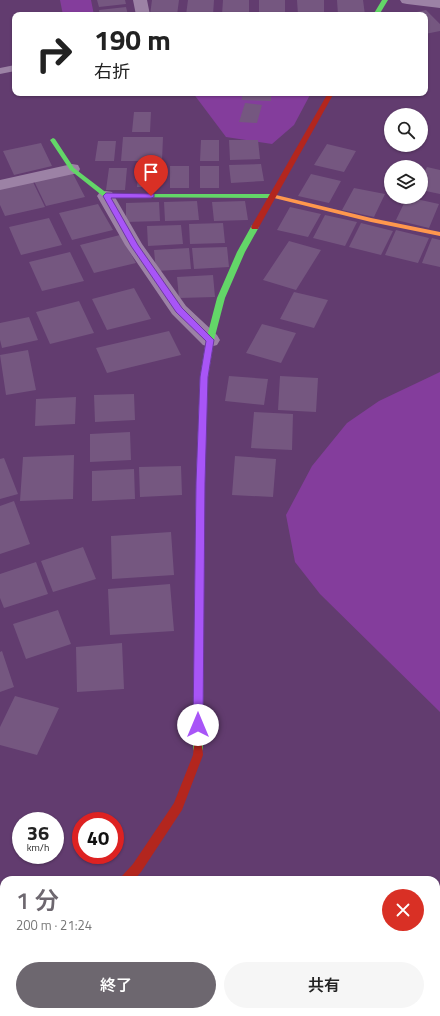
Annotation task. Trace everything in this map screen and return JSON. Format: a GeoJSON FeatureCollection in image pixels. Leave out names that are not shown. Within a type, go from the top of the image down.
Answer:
{"type":"FeatureCollection","features":[{"type":"Feature","properties":{"kind":"street"},"geometry":{"type":"LineString","coordinates":[[140,0],[142,12]]}},
{"type":"Feature","properties":{"kind":"street"},"geometry":{"type":"LineString","coordinates":[[378,12],[385,0]]}},
{"type":"Feature","properties":{"kind":"street"},"geometry":{"type":"LineString","coordinates":[[408,0],[440,4]]}},
{"type":"Feature","properties":{"kind":"street"},"geometry":{"type":"LineString","coordinates":[[130,876],[137,868],[178,806],[198,755],[200,483],[204,377],[210,340],[221,298],[241,252],[329,96]]}},
{"type":"Feature","properties":{"kind":"street"},"geometry":{"type":"LineString","coordinates":[[53,140],[72,169],[106,196],[134,246],[179,310],[210,340]]}},
{"type":"Feature","properties":{"kind":"street"},"geometry":{"type":"LineString","coordinates":[[0,184],[72,169]]}},
{"type":"Feature","properties":{"kind":"street"},"geometry":{"type":"LineString","coordinates":[[106,196],[272,196],[371,220],[440,234]]}},
{"type":"Feature","properties":{"kind":"lane"},"geometry":{"type":"LineString","coordinates":[[0,71],[12,69]]}},
{"type":"Feature","properties":{"kind":"shaded area"},"geometry":{"type":"Polygon","coordinates":[[[60,0],[91,0],[93,12],[62,12],[60,0]]]}},
{"type":"Feature","properties":{"kind":"shaded area"},"geometry":{"type":"Polygon","coordinates":[[[195,96],[309,96],[294,125],[272,144],[226,137],[195,96]]]}},
{"type":"Feature","properties":{"kind":"shaded area"},"geometry":{"type":"Polygon","coordinates":[[[440,372],[440,712],[320,594],[295,562],[286,515],[312,466],[347,423],[379,401],[440,372]]]}},
{"type":"Feature","properties":{"kind":"building"},"geometry":{"type":"Polygon","coordinates":[[[97,0],[125,0],[126,4],[99,7],[97,0]]]}},
{"type":"Feature","properties":{"kind":"building"},"geometry":{"type":"Polygon","coordinates":[[[152,0],[179,0],[177,12],[150,12],[152,0]]]}},
{"type":"Feature","properties":{"kind":"building"},"geometry":{"type":"Polygon","coordinates":[[[188,0],[214,0],[213,12],[186,12],[188,0]]]}},
{"type":"Feature","properties":{"kind":"building"},"geometry":{"type":"Polygon","coordinates":[[[223,0],[249,0],[249,12],[222,12],[223,0]]]}},
{"type":"Feature","properties":{"kind":"building"},"geometry":{"type":"Polygon","coordinates":[[[259,0],[285,0],[285,12],[259,12],[259,0]]]}},
{"type":"Feature","properties":{"kind":"building"},"geometry":{"type":"Polygon","coordinates":[[[297,0],[324,0],[324,12],[298,12],[297,0]]]}},
{"type":"Feature","properties":{"kind":"building"},"geometry":{"type":"Polygon","coordinates":[[[337,0],[363,0],[365,12],[338,12],[337,0]]]}},
{"type":"Feature","properties":{"kind":"building"},"geometry":{"type":"Polygon","coordinates":[[[126,7],[127,12],[99,12],[99,10],[126,7]]]}},
{"type":"Feature","properties":{"kind":"building"},"geometry":{"type":"Polygon","coordinates":[[[426,10],[428,12],[417,12],[426,10]]]}},
{"type":"Feature","properties":{"kind":"building"},"geometry":{"type":"Polygon","coordinates":[[[428,12],[440,24],[440,31],[428,33],[428,12]]]}},
{"type":"Feature","properties":{"kind":"building"},"geometry":{"type":"Polygon","coordinates":[[[242,96],[271,96],[271,101],[242,100],[242,96]]]}},
{"type":"Feature","properties":{"kind":"building"},"geometry":{"type":"Polygon","coordinates":[[[245,103],[262,105],[257,123],[239,122],[245,103]]]}},
{"type":"Feature","properties":{"kind":"building"},"geometry":{"type":"Polygon","coordinates":[[[134,112],[151,112],[150,132],[132,132],[134,112]]]}},
{"type":"Feature","properties":{"kind":"building"},"geometry":{"type":"Polygon","coordinates":[[[123,137],[163,137],[162,161],[121,161],[123,137]]]}},
{"type":"Feature","properties":{"kind":"building"},"geometry":{"type":"Polygon","coordinates":[[[201,140],[219,140],[219,161],[200,161],[201,140]]]}},
{"type":"Feature","properties":{"kind":"building"},"geometry":{"type":"Polygon","coordinates":[[[229,140],[258,140],[260,159],[230,160],[229,140]]]}},
{"type":"Feature","properties":{"kind":"building"},"geometry":{"type":"Polygon","coordinates":[[[98,141],[116,141],[114,161],[95,161],[98,141]]]}},
{"type":"Feature","properties":{"kind":"building"},"geometry":{"type":"Polygon","coordinates":[[[41,143],[52,166],[14,175],[3,151],[41,143]]]}},
{"type":"Feature","properties":{"kind":"building"},"geometry":{"type":"Polygon","coordinates":[[[327,144],[356,151],[344,172],[314,165],[327,144]]]}},
{"type":"Feature","properties":{"kind":"building"},"geometry":{"type":"Polygon","coordinates":[[[261,164],[264,181],[231,183],[229,165],[261,164]]]}},
{"type":"Feature","properties":{"kind":"building"},"geometry":{"type":"Polygon","coordinates":[[[139,166],[158,166],[156,187],[137,187],[139,166]]]}},
{"type":"Feature","properties":{"kind":"building"},"geometry":{"type":"Polygon","coordinates":[[[170,166],[189,166],[189,188],[170,188],[170,166]]]}},
{"type":"Feature","properties":{"kind":"building"},"geometry":{"type":"Polygon","coordinates":[[[200,166],[219,166],[219,188],[200,188],[200,166]]]}},
{"type":"Feature","properties":{"kind":"building"},"geometry":{"type":"Polygon","coordinates":[[[428,167],[440,170],[440,194],[428,191],[428,167]]]}},
{"type":"Feature","properties":{"kind":"building"},"geometry":{"type":"Polygon","coordinates":[[[109,168],[127,168],[125,190],[106,190],[109,168]]]}},
{"type":"Feature","properties":{"kind":"building"},"geometry":{"type":"Polygon","coordinates":[[[72,172],[85,197],[46,206],[34,181],[72,172]]]}},
{"type":"Feature","properties":{"kind":"building"},"geometry":{"type":"Polygon","coordinates":[[[311,174],[341,181],[329,203],[298,196],[311,174]]]}},
{"type":"Feature","properties":{"kind":"building"},"geometry":{"type":"Polygon","coordinates":[[[33,182],[45,207],[5,216],[0,205],[0,189],[33,182]]]}},
{"type":"Feature","properties":{"kind":"building"},"geometry":{"type":"Polygon","coordinates":[[[354,188],[384,194],[374,217],[342,210],[354,188]]]}},
{"type":"Feature","properties":{"kind":"building"},"geometry":{"type":"Polygon","coordinates":[[[197,201],[199,220],[165,221],[164,202],[197,201]]]}},
{"type":"Feature","properties":{"kind":"building"},"geometry":{"type":"Polygon","coordinates":[[[245,201],[248,220],[214,221],[212,202],[245,201]]]}},
{"type":"Feature","properties":{"kind":"building"},"geometry":{"type":"Polygon","coordinates":[[[159,202],[160,221],[126,222],[126,203],[159,202]]]}},
{"type":"Feature","properties":{"kind":"building"},"geometry":{"type":"Polygon","coordinates":[[[428,202],[439,204],[429,228],[396,220],[404,204],[428,204],[428,202]]]}},
{"type":"Feature","properties":{"kind":"building"},"geometry":{"type":"Polygon","coordinates":[[[98,204],[113,230],[72,240],[59,213],[98,204]]]}},
{"type":"Feature","properties":{"kind":"building"},"geometry":{"type":"Polygon","coordinates":[[[290,207],[321,214],[308,237],[277,230],[290,207]]]}},
{"type":"Feature","properties":{"kind":"building"},"geometry":{"type":"Polygon","coordinates":[[[325,215],[357,222],[345,246],[313,238],[325,215]]]}},
{"type":"Feature","properties":{"kind":"building"},"geometry":{"type":"Polygon","coordinates":[[[49,218],[62,245],[21,255],[9,227],[49,218]]]}},
{"type":"Feature","properties":{"kind":"building"},"geometry":{"type":"Polygon","coordinates":[[[223,223],[225,243],[190,244],[189,224],[223,223]]]}},
{"type":"Feature","properties":{"kind":"building"},"geometry":{"type":"Polygon","coordinates":[[[361,223],[393,231],[381,255],[349,247],[361,223]]]}},
{"type":"Feature","properties":{"kind":"building"},"geometry":{"type":"Polygon","coordinates":[[[181,225],[183,244],[148,246],[147,226],[181,225]]]}},
{"type":"Feature","properties":{"kind":"building"},"geometry":{"type":"Polygon","coordinates":[[[396,230],[429,238],[418,263],[385,255],[396,230]]]}},
{"type":"Feature","properties":{"kind":"building"},"geometry":{"type":"Polygon","coordinates":[[[120,235],[136,263],[94,273],[80,245],[120,235]]]}},
{"type":"Feature","properties":{"kind":"building"},"geometry":{"type":"Polygon","coordinates":[[[432,238],[440,240],[440,267],[422,263],[432,238]]]}},
{"type":"Feature","properties":{"kind":"building"},"geometry":{"type":"Polygon","coordinates":[[[289,241],[321,250],[296,290],[263,280],[289,241]]]}},
{"type":"Feature","properties":{"kind":"building"},"geometry":{"type":"Polygon","coordinates":[[[227,247],[229,267],[194,269],[192,248],[227,247]]]}},
{"type":"Feature","properties":{"kind":"building"},"geometry":{"type":"Polygon","coordinates":[[[189,248],[191,269],[156,271],[154,250],[189,248]]]}},
{"type":"Feature","properties":{"kind":"building"},"geometry":{"type":"Polygon","coordinates":[[[70,252],[84,281],[42,291],[29,262],[70,252]]]}},
{"type":"Feature","properties":{"kind":"building"},"geometry":{"type":"Polygon","coordinates":[[[213,275],[215,297],[179,298],[177,277],[213,275]]]}},
{"type":"Feature","properties":{"kind":"building"},"geometry":{"type":"Polygon","coordinates":[[[134,288],[151,319],[107,330],[92,299],[134,288]]]}},
{"type":"Feature","properties":{"kind":"building"},"geometry":{"type":"Polygon","coordinates":[[[294,292],[328,300],[314,328],[280,319],[294,292]]]}},
{"type":"Feature","properties":{"kind":"building"},"geometry":{"type":"Polygon","coordinates":[[[79,301],[94,333],[50,344],[36,312],[79,301]]]}},
{"type":"Feature","properties":{"kind":"building"},"geometry":{"type":"Polygon","coordinates":[[[29,317],[38,340],[2,348],[0,340],[0,323],[29,317]]]}},
{"type":"Feature","properties":{"kind":"building"},"geometry":{"type":"Polygon","coordinates":[[[262,324],[296,333],[281,363],[246,353],[262,324]]]}},
{"type":"Feature","properties":{"kind":"building"},"geometry":{"type":"Polygon","coordinates":[[[169,331],[181,355],[107,373],[96,348],[169,331]]]}},
{"type":"Feature","properties":{"kind":"building"},"geometry":{"type":"Polygon","coordinates":[[[28,350],[36,390],[6,395],[0,355],[28,350]]]}},
{"type":"Feature","properties":{"kind":"building"},"geometry":{"type":"Polygon","coordinates":[[[229,376],[268,379],[264,405],[225,401],[229,376]]]}},
{"type":"Feature","properties":{"kind":"building"},"geometry":{"type":"Polygon","coordinates":[[[280,376],[318,378],[316,412],[278,410],[280,376]]]}},
{"type":"Feature","properties":{"kind":"building"},"geometry":{"type":"Polygon","coordinates":[[[134,394],[135,420],[95,422],[94,395],[134,394]]]}},
{"type":"Feature","properties":{"kind":"building"},"geometry":{"type":"Polygon","coordinates":[[[76,397],[75,424],[35,426],[36,399],[76,397]]]}},
{"type":"Feature","properties":{"kind":"building"},"geometry":{"type":"Polygon","coordinates":[[[254,412],[293,414],[292,450],[251,448],[254,412]]]}},
{"type":"Feature","properties":{"kind":"building"},"geometry":{"type":"Polygon","coordinates":[[[130,432],[131,460],[90,462],[90,434],[130,432]]]}},
{"type":"Feature","properties":{"kind":"building"},"geometry":{"type":"Polygon","coordinates":[[[74,455],[73,499],[20,501],[23,457],[74,455]]]}},
{"type":"Feature","properties":{"kind":"building"},"geometry":{"type":"Polygon","coordinates":[[[235,456],[276,459],[273,497],[232,495],[235,456]]]}},
{"type":"Feature","properties":{"kind":"building"},"geometry":{"type":"Polygon","coordinates":[[[4,458],[18,494],[0,499],[0,459],[4,458]]]}},
{"type":"Feature","properties":{"kind":"building"},"geometry":{"type":"Polygon","coordinates":[[[181,466],[182,495],[140,497],[139,467],[181,466]]]}},
{"type":"Feature","properties":{"kind":"building"},"geometry":{"type":"Polygon","coordinates":[[[134,469],[135,499],[92,501],[92,471],[134,469]]]}},
{"type":"Feature","properties":{"kind":"building"},"geometry":{"type":"Polygon","coordinates":[[[14,501],[30,544],[0,554],[0,506],[14,501]]]}},
{"type":"Feature","properties":{"kind":"building"},"geometry":{"type":"Polygon","coordinates":[[[171,532],[174,575],[112,579],[111,536],[171,532]]]}},
{"type":"Feature","properties":{"kind":"building"},"geometry":{"type":"Polygon","coordinates":[[[83,547],[96,579],[53,592],[41,561],[83,547]]]}},
{"type":"Feature","properties":{"kind":"building"},"geometry":{"type":"Polygon","coordinates":[[[36,562],[48,594],[4,608],[0,598],[0,574],[36,562]]]}},
{"type":"Feature","properties":{"kind":"building"},"geometry":{"type":"Polygon","coordinates":[[[170,584],[174,631],[110,635],[108,589],[170,584]]]}},
{"type":"Feature","properties":{"kind":"building"},"geometry":{"type":"Polygon","coordinates":[[[58,610],[71,644],[26,659],[13,624],[58,610]]]}},
{"type":"Feature","properties":{"kind":"building"},"geometry":{"type":"Polygon","coordinates":[[[122,643],[124,689],[77,692],[76,647],[122,643]]]}},
{"type":"Feature","properties":{"kind":"building"},"geometry":{"type":"Polygon","coordinates":[[[2,651],[14,687],[0,692],[0,652],[2,651]]]}},
{"type":"Feature","properties":{"kind":"building"},"geometry":{"type":"Polygon","coordinates":[[[15,696],[59,708],[37,755],[0,745],[0,727],[15,696]]]}},
{"type":"Feature","properties":{"kind":"traffic: fast"},"geometry":{"type":"LineString","coordinates":[[378,12],[385,0]]}},
{"type":"Feature","properties":{"kind":"traffic: fast"},"geometry":{"type":"LineString","coordinates":[[53,140],[72,169],[106,196],[272,196]]}},
{"type":"Feature","properties":{"kind":"traffic: fast"},"geometry":{"type":"LineString","coordinates":[[198,748],[200,483],[204,377],[210,340],[221,298],[241,252],[255,227]]}},
{"type":"Feature","properties":{"kind":"traffic: slow"},"geometry":{"type":"LineString","coordinates":[[272,196],[371,220],[440,234]]}},
{"type":"Feature","properties":{"kind":"traffic: jam"},"geometry":{"type":"LineString","coordinates":[[255,227],[329,96]]}},
{"type":"Feature","properties":{"kind":"traffic: jam"},"geometry":{"type":"LineString","coordinates":[[130,876],[137,868],[178,806],[198,755],[198,748]]}},
{"type":"Feature","properties":{"kind":"route"},"geometry":{"type":"LineString","coordinates":[[151,196],[106,196],[134,246],[179,310],[210,340],[204,377],[200,483],[198,725]]}}]}
